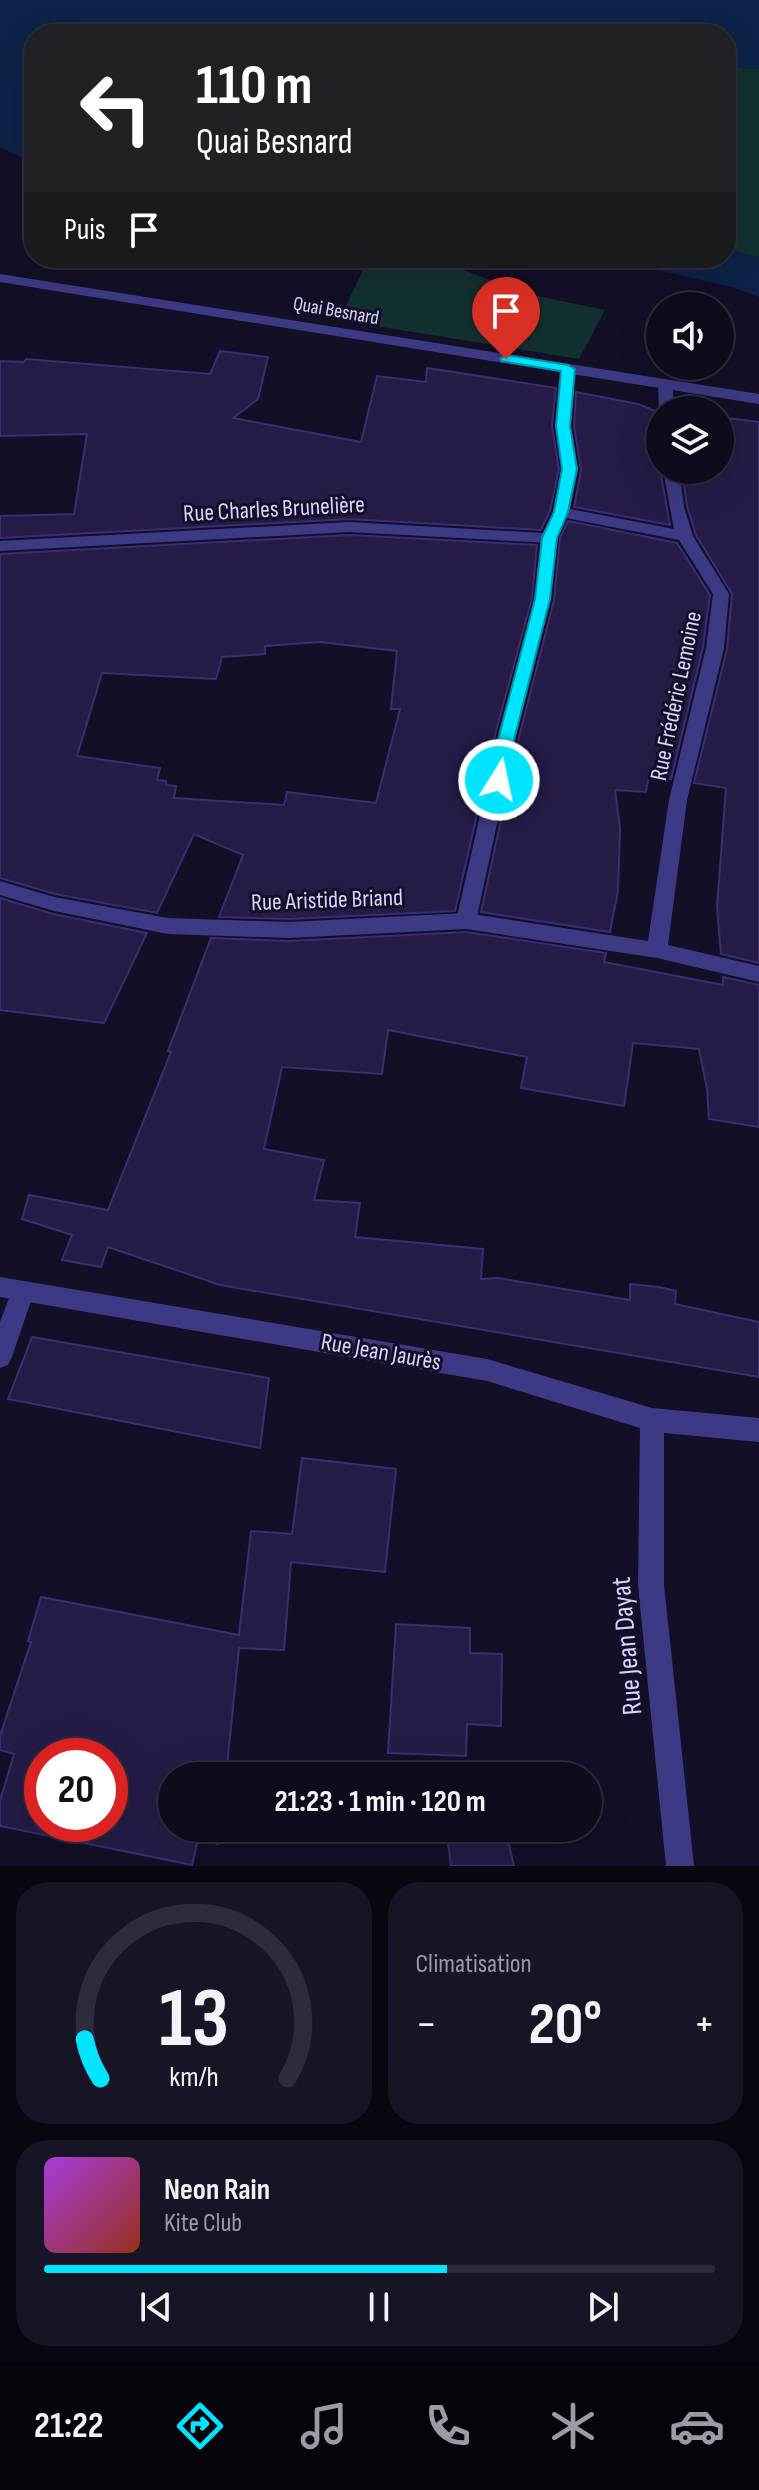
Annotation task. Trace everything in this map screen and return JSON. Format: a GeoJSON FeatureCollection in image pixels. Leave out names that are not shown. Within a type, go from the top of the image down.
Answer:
{"type":"FeatureCollection","features":[{"type":"Feature","properties":{"kind":"street","name":"Quai Besnard"},"geometry":{"type":"LineString","coordinates":[[0,278],[759,399]]}},
{"type":"Feature","properties":{"kind":"street"},"geometry":{"type":"LineString","coordinates":[[466,921],[507,736],[543,599],[549,538],[561,512],[570,469],[563,426],[568,369]]}},
{"type":"Feature","properties":{"kind":"street"},"geometry":{"type":"LineString","coordinates":[[665,383],[666,396]]}},
{"type":"Feature","properties":{"kind":"street","name":"Rue Frédéric Lemoine"},"geometry":{"type":"LineString","coordinates":[[657,950],[678,800],[715,648],[721,594],[696,561],[684,536],[673,507],[672,484]]}},
{"type":"Feature","properties":{"kind":"street"},"geometry":{"type":"LineString","coordinates":[[561,512],[684,536]]}},
{"type":"Feature","properties":{"kind":"street","name":"Rue Charles Brunelière"},"geometry":{"type":"LineString","coordinates":[[0,546],[349,527],[549,538]]}},
{"type":"Feature","properties":{"kind":"street","name":"Rue Aristide Briand"},"geometry":{"type":"LineString","coordinates":[[0,888],[54,904],[168,926],[289,930],[466,921],[657,950],[759,974]]}},
{"type":"Feature","properties":{"kind":"street"},"geometry":{"type":"LineString","coordinates":[[0,1357],[11,1289]]}},
{"type":"Feature","properties":{"kind":"street","name":"Rue Jean Jaurès"},"geometry":{"type":"LineString","coordinates":[[11,1289],[487,1370],[652,1420],[759,1430]]}},
{"type":"Feature","properties":{"kind":"street","name":"Rue Jean Dayat"},"geometry":{"type":"LineString","coordinates":[[652,1420],[651,1585],[680,1866]]}},
{"type":"Feature","properties":{"kind":"green space"},"geometry":{"type":"Polygon","coordinates":[[[736,68],[759,69],[759,257],[736,252],[736,68]]]}},
{"type":"Feature","properties":{"kind":"green space"},"geometry":{"type":"Polygon","coordinates":[[[364,268],[458,268],[528,294],[605,310],[579,359],[339,320],[364,268]]]}},
{"type":"Feature","properties":{"kind":"water"},"geometry":{"type":"Polygon","coordinates":[[[0,0],[759,0],[759,69],[736,68],[736,24],[24,24],[24,159],[0,147],[0,0]]]}},
{"type":"Feature","properties":{"kind":"water"},"geometry":{"type":"Polygon","coordinates":[[[736,252],[759,257],[759,297],[735,288],[649,268],[736,268],[736,252]]]}},
{"type":"Feature","properties":{"kind":"building"},"geometry":{"type":"Polygon","coordinates":[[[220,351],[268,357],[258,399],[233,418],[361,442],[377,376],[426,382],[427,368],[556,388],[552,426],[559,469],[550,511],[541,530],[349,519],[0,538],[0,516],[74,514],[87,434],[0,436],[0,361],[24,362],[26,359],[210,374],[220,351]]]}},
{"type":"Feature","properties":{"kind":"building"},"geometry":{"type":"Polygon","coordinates":[[[576,392],[646,407],[646,484],[663,484],[670,525],[574,507],[581,470],[574,426],[576,392]]]}},
{"type":"Feature","properties":{"kind":"building"},"geometry":{"type":"Polygon","coordinates":[[[734,419],[759,422],[759,963],[721,954],[717,907],[726,788],[694,783],[727,649],[732,594],[696,535],[684,484],[734,484],[734,419]]]}},
{"type":"Feature","properties":{"kind":"building"},"geometry":{"type":"Polygon","coordinates":[[[568,521],[677,543],[710,595],[703,647],[671,779],[649,775],[646,792],[615,790],[620,828],[618,891],[610,932],[481,912],[519,737],[554,600],[560,538],[568,521]]]}},
{"type":"Feature","properties":{"kind":"building"},"geometry":{"type":"Polygon","coordinates":[[[349,535],[537,545],[532,598],[495,735],[455,911],[289,919],[219,917],[243,855],[194,834],[157,913],[55,894],[0,878],[0,554],[349,535]],[[320,642],[265,646],[265,654],[222,657],[216,679],[102,673],[77,756],[160,768],[157,780],[176,786],[174,798],[284,805],[287,792],[376,803],[400,709],[391,709],[397,651],[320,642]]]}},
{"type":"Feature","properties":{"kind":"building"},"geometry":{"type":"Polygon","coordinates":[[[0,898],[53,914],[147,933],[104,1023],[0,1010],[0,898]]]}},
{"type":"Feature","properties":{"kind":"building"},"geometry":{"type":"Polygon","coordinates":[[[466,932],[606,953],[604,962],[723,985],[723,977],[759,985],[759,1127],[709,1119],[699,1049],[633,1043],[624,1106],[521,1088],[527,1057],[388,1030],[382,1074],[282,1067],[264,1149],[324,1160],[314,1200],[360,1203],[355,1237],[483,1249],[481,1279],[498,1278],[630,1300],[630,1284],[659,1287],[676,1291],[675,1304],[759,1322],[759,1377],[220,1285],[108,1247],[101,1267],[62,1260],[72,1235],[22,1219],[29,1195],[108,1210],[171,1052],[168,1051],[211,938],[289,941],[466,932]]]}},
{"type":"Feature","properties":{"kind":"building"},"geometry":{"type":"Polygon","coordinates":[[[32,1337],[269,1378],[260,1448],[8,1399],[32,1337]]]}},
{"type":"Feature","properties":{"kind":"building"},"geometry":{"type":"Polygon","coordinates":[[[302,1458],[396,1469],[385,1572],[291,1562],[284,1650],[239,1648],[227,1762],[158,1762],[158,1842],[197,1842],[192,1865],[79,1842],[128,1842],[128,1738],[24,1738],[24,1831],[0,1826],[0,1801],[14,1754],[0,1750],[0,1736],[31,1642],[28,1641],[41,1597],[239,1635],[251,1531],[292,1534],[302,1458]]]}},
{"type":"Feature","properties":{"kind":"building"},"geometry":{"type":"Polygon","coordinates":[[[396,1624],[470,1628],[470,1653],[502,1654],[501,1726],[467,1724],[466,1756],[388,1753],[396,1624]]]}},
{"type":"Feature","properties":{"kind":"building"},"geometry":{"type":"Polygon","coordinates":[[[448,1842],[508,1842],[514,1866],[451,1866],[448,1842]]]}},
{"type":"Feature","properties":{"kind":"route"},"geometry":{"type":"LineString","coordinates":[[499,780],[507,736],[543,599],[549,538],[561,512],[570,469],[563,426],[568,369],[506,359]]}}]}
